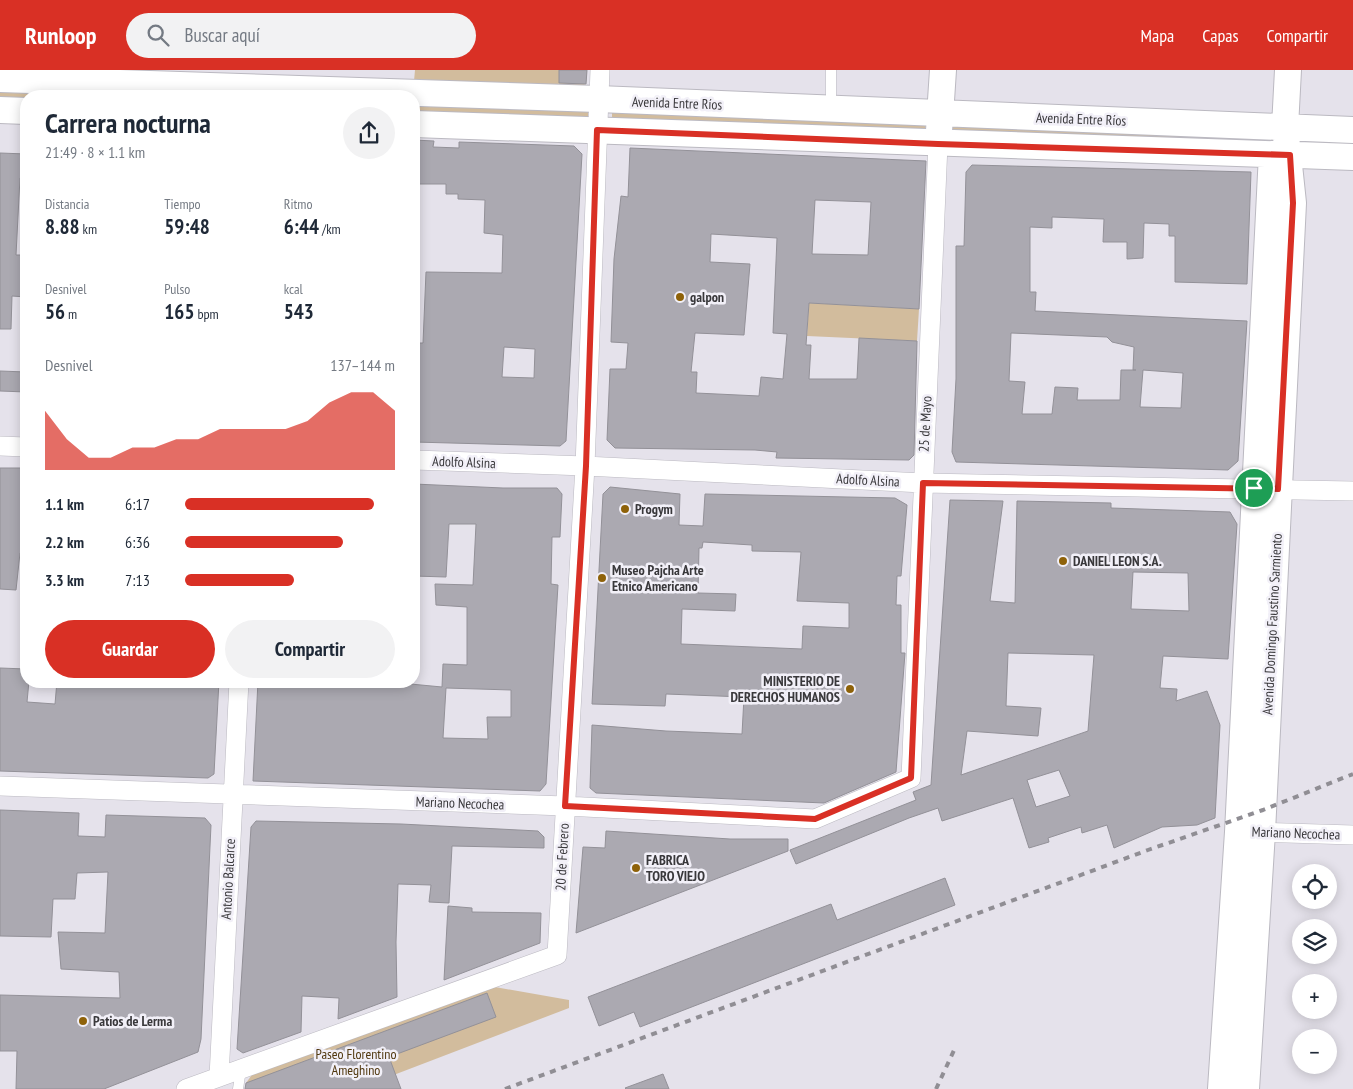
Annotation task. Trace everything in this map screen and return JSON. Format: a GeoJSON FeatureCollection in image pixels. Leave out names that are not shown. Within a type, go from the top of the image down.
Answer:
{"type":"FeatureCollection","features":[{"type":"Feature","properties":{"kind":"main road","name":"25 de Mayo"},"geometry":{"type":"LineString","coordinates":[[938,144],[943,70]]}},
{"type":"Feature","properties":{"kind":"main road","name":"Avenida Domingo Faustino Sarmiento"},"geometry":{"type":"LineString","coordinates":[[1246,1089],[1250,832],[1281,154],[1285,127],[1288,70]]}},
{"type":"Feature","properties":{"kind":"main road","name":"Avenida Entre Ríos"},"geometry":{"type":"LineString","coordinates":[[0,79],[264,85],[383,90]]}},
{"type":"Feature","properties":{"kind":"main road","name":"Avenida Entre Ríos"},"geometry":{"type":"LineString","coordinates":[[420,92],[1353,130]]}},
{"type":"Feature","properties":{"kind":"main road"},"geometry":{"type":"LineString","coordinates":[[0,110],[20,111]]}},
{"type":"Feature","properties":{"kind":"main road"},"geometry":{"type":"LineString","coordinates":[[420,124],[938,144],[1353,157]]}},
{"type":"Feature","properties":{"kind":"main road","name":"Avenida Domingo Faustino Sarmiento"},"geometry":{"type":"LineString","coordinates":[[1221,1089],[1250,832]]}},
{"type":"Feature","properties":{"kind":"street","name":"20 de Febrero"},"geometry":{"type":"LineString","coordinates":[[241,1069],[557,955],[586,466],[600,70]]}},
{"type":"Feature","properties":{"kind":"street","name":"25 de Mayo"},"geometry":{"type":"LineString","coordinates":[[911,778],[938,144]]}},
{"type":"Feature","properties":{"kind":"street"},"geometry":{"type":"LineString","coordinates":[[0,446],[20,447]]}},
{"type":"Feature","properties":{"kind":"street","name":"Adolfo Alsina"},"geometry":{"type":"LineString","coordinates":[[420,460],[586,466],[923,483],[1353,491]]}},
{"type":"Feature","properties":{"kind":"street","name":"Antonio Balcarce"},"geometry":{"type":"LineString","coordinates":[[219,1077],[239,688]]}},
{"type":"Feature","properties":{"kind":"street","name":"Mariano Necochea"},"geometry":{"type":"LineString","coordinates":[[0,786],[565,806],[815,819],[911,778]]}},
{"type":"Feature","properties":{"kind":"street","name":"Mariano Necochea"},"geometry":{"type":"LineString","coordinates":[[1250,832],[1353,835]]}},
{"type":"Feature","properties":{"kind":"street"},"geometry":{"type":"LineString","coordinates":[[186,1089],[241,1069]]}},
{"type":"Feature","properties":{"kind":"lane"},"geometry":{"type":"LineString","coordinates":[[831,70],[831,109]]}},
{"type":"Feature","properties":{"kind":"lane"},"geometry":{"type":"LineString","coordinates":[[238,1089],[241,1069]]}},
{"type":"Feature","properties":{"kind":"green space"},"geometry":{"type":"Polygon","coordinates":[[[415,70],[587,70],[586,84],[573,90],[414,81],[415,70]]]}},
{"type":"Feature","properties":{"kind":"green space"},"geometry":{"type":"Polygon","coordinates":[[[0,88],[62,90],[20,90],[20,102],[0,101],[0,88]]]}},
{"type":"Feature","properties":{"kind":"green space"},"geometry":{"type":"Polygon","coordinates":[[[420,102],[588,108],[588,121],[420,115],[420,102]]]}},
{"type":"Feature","properties":{"kind":"green space"},"geometry":{"type":"Polygon","coordinates":[[[612,109],[926,120],[925,133],[612,122],[612,109]]]}},
{"type":"Feature","properties":{"kind":"green space"},"geometry":{"type":"Polygon","coordinates":[[[953,122],[1266,133],[1266,146],[953,135],[953,122]]]}},
{"type":"Feature","properties":{"kind":"green space"},"geometry":{"type":"Polygon","coordinates":[[[809,303],[919,309],[917,341],[807,336],[809,303]]]}},
{"type":"Feature","properties":{"kind":"green space","name":"Paseo Florentino Ameghino"},"geometry":{"type":"Polygon","coordinates":[[[495,987],[569,1000],[569,1008],[357,1089],[246,1089],[246,1083],[254,1072],[495,987]]]}},
{"type":"Feature","properties":{"kind":"building"},"geometry":{"type":"Polygon","coordinates":[[[559,70],[587,70],[586,84],[559,83],[559,70]]]}},
{"type":"Feature","properties":{"kind":"building"},"geometry":{"type":"Polygon","coordinates":[[[420,140],[434,141],[433,147],[459,148],[459,142],[574,146],[582,154],[566,441],[560,446],[420,442],[420,343],[423,343],[426,272],[502,273],[503,235],[484,233],[485,200],[458,199],[458,194],[446,194],[446,184],[420,184],[420,140]],[[504,347],[502,377],[534,378],[535,349],[504,347]]]}},
{"type":"Feature","properties":{"kind":"building"},"geometry":{"type":"Polygon","coordinates":[[[630,148],[926,161],[919,309],[809,303],[806,345],[811,345],[809,379],[857,379],[859,338],[917,341],[914,455],[909,460],[776,458],[777,452],[755,450],[615,448],[607,440],[610,369],[626,369],[628,343],[611,342],[614,259],[621,196],[628,197],[630,148]],[[815,200],[812,254],[868,255],[871,202],[815,200]],[[711,234],[710,262],[750,264],[744,335],[695,333],[691,372],[697,372],[696,393],[759,396],[761,377],[783,379],[787,334],[773,333],[777,238],[711,234]]]}},
{"type":"Feature","properties":{"kind":"building"},"geometry":{"type":"Polygon","coordinates":[[[0,153],[20,154],[16,255],[20,255],[20,297],[12,296],[11,329],[0,329],[0,153]]]}},
{"type":"Feature","properties":{"kind":"building"},"geometry":{"type":"Polygon","coordinates":[[[972,165],[1251,172],[1247,284],[1175,282],[1175,236],[1169,236],[1169,224],[1144,223],[1143,258],[1127,259],[1127,242],[1103,242],[1104,219],[1052,217],[1052,228],[1030,227],[1030,292],[1036,292],[1035,311],[1247,321],[1238,461],[1228,470],[956,462],[952,452],[956,379],[956,246],[964,246],[966,172],[972,165]],[[1011,333],[1009,381],[1025,382],[1022,414],[1052,414],[1055,387],[1078,388],[1077,400],[1120,400],[1121,370],[1133,370],[1134,347],[1112,342],[1107,337],[1011,333]],[[1143,370],[1140,407],[1181,408],[1183,373],[1143,370]]]}},
{"type":"Feature","properties":{"kind":"building"},"geometry":{"type":"Polygon","coordinates":[[[0,371],[20,372],[20,392],[0,391],[0,371]]]}},
{"type":"Feature","properties":{"kind":"building"},"geometry":{"type":"Polygon","coordinates":[[[0,468],[20,468],[20,553],[16,590],[0,589],[0,468]]]}},
{"type":"Feature","properties":{"kind":"building"},"geometry":{"type":"Polygon","coordinates":[[[420,484],[557,488],[562,494],[560,537],[552,537],[551,584],[558,585],[546,784],[540,791],[253,781],[258,688],[420,688],[420,685],[442,687],[443,664],[467,665],[467,607],[436,605],[435,584],[473,585],[476,524],[449,524],[446,577],[420,576],[420,484]],[[446,688],[443,738],[488,739],[487,717],[511,717],[511,690],[446,688]]]}},
{"type":"Feature","properties":{"kind":"building"},"geometry":{"type":"Polygon","coordinates":[[[610,487],[680,494],[679,525],[703,526],[705,494],[895,498],[907,505],[901,576],[897,576],[896,605],[901,605],[901,653],[905,653],[896,772],[824,803],[596,793],[590,788],[592,725],[666,731],[742,734],[744,697],[666,694],[665,706],[592,704],[603,494],[610,487]],[[703,542],[702,548],[699,548],[698,593],[736,594],[735,611],[682,609],[681,644],[802,649],[803,626],[849,628],[849,603],[797,601],[801,552],[752,551],[752,545],[703,542]]]}},
{"type":"Feature","properties":{"kind":"building"},"geometry":{"type":"Polygon","coordinates":[[[950,500],[1003,501],[990,601],[1015,603],[1017,501],[1111,503],[1111,508],[1230,512],[1237,524],[1228,659],[1163,656],[1160,688],[1177,689],[1176,701],[1207,691],[1220,725],[1215,818],[1197,825],[1162,827],[1114,848],[1107,825],[1082,833],[1081,827],[1048,838],[1049,842],[1029,848],[1013,798],[942,821],[938,808],[796,864],[790,850],[916,800],[913,792],[931,785],[950,500]],[[1133,572],[1131,609],[1189,611],[1188,573],[1133,572]],[[1008,653],[1006,706],[1041,708],[1038,736],[967,731],[961,775],[1088,731],[1094,655],[1008,653]],[[1059,770],[1027,780],[1036,807],[1070,796],[1059,770]]]}},
{"type":"Feature","properties":{"kind":"building"},"geometry":{"type":"Polygon","coordinates":[[[0,668],[20,669],[20,688],[28,688],[27,702],[55,704],[56,688],[219,688],[214,774],[208,778],[0,771],[0,668]]]}},
{"type":"Feature","properties":{"kind":"building"},"geometry":{"type":"Polygon","coordinates":[[[0,810],[79,813],[78,836],[105,837],[106,815],[205,818],[211,825],[201,1039],[198,1052],[104,1089],[16,1089],[17,1051],[0,1051],[0,995],[120,998],[119,972],[61,969],[58,932],[105,933],[108,872],[77,873],[75,899],[53,899],[51,937],[0,936],[0,810]]]}},
{"type":"Feature","properties":{"kind":"building"},"geometry":{"type":"Polygon","coordinates":[[[256,821],[401,824],[538,831],[544,837],[544,848],[452,846],[449,903],[429,902],[431,885],[398,884],[397,997],[338,1019],[339,998],[302,996],[301,1032],[243,1053],[237,1049],[251,827],[256,821]]]}},
{"type":"Feature","properties":{"kind":"building","name":"FABRICA TORO VIEJO"},"geometry":{"type":"Polygon","coordinates":[[[606,831],[730,839],[788,839],[788,851],[576,933],[583,847],[605,848],[606,831]]]}},
{"type":"Feature","properties":{"kind":"building"},"geometry":{"type":"Polygon","coordinates":[[[945,878],[955,905],[640,1027],[634,1012],[599,1026],[588,997],[831,904],[837,920],[945,878]]]}},
{"type":"Feature","properties":{"kind":"building"},"geometry":{"type":"Polygon","coordinates":[[[448,906],[472,908],[472,912],[541,913],[540,943],[444,980],[448,906]]]}},
{"type":"Feature","properties":{"kind":"building"},"geometry":{"type":"Polygon","coordinates":[[[487,993],[496,1017],[389,1057],[401,1089],[245,1089],[246,1083],[487,993]]]}},
{"type":"Feature","properties":{"kind":"building"},"geometry":{"type":"Polygon","coordinates":[[[663,1074],[669,1089],[625,1088],[663,1074]]]}},
{"type":"Feature","properties":{"kind":"railway"},"geometry":{"type":"LineString","coordinates":[[505,1089],[1148,850],[1263,810],[1353,774]]}},
{"type":"Feature","properties":{"kind":"railway"},"geometry":{"type":"LineString","coordinates":[[936,1089],[956,1046]]}},
{"type":"Feature","properties":{"kind":"place","name":"galpon"},"geometry":{"type":"Point","coordinates":[680,297]}},
{"type":"Feature","properties":{"kind":"place","name":"Progym"},"geometry":{"type":"Point","coordinates":[625,509]}},
{"type":"Feature","properties":{"kind":"place","name":"DANIEL LEON S.A."},"geometry":{"type":"Point","coordinates":[1063,561]}},
{"type":"Feature","properties":{"kind":"place","name":"Museo Pajcha Arte Etnico Americano"},"geometry":{"type":"Point","coordinates":[602,578]}},
{"type":"Feature","properties":{"kind":"place","name":"MINISTERIO DE DERECHOS HUMANOS"},"geometry":{"type":"Point","coordinates":[850,689]}},
{"type":"Feature","properties":{"kind":"place","name":"FABRICA TORO VIEJO"},"geometry":{"type":"Point","coordinates":[636,868]}},
{"type":"Feature","properties":{"kind":"place","name":"Patios de Lerma"},"geometry":{"type":"Point","coordinates":[83,1021]}},
{"type":"Feature","properties":{"kind":"route"},"geometry":{"type":"LineString","coordinates":[[597,130],[938,144],[1290,155],[1293,203],[1278,489],[1254,488],[923,483],[911,778],[815,819],[565,806],[586,466],[597,130]]}}]}
